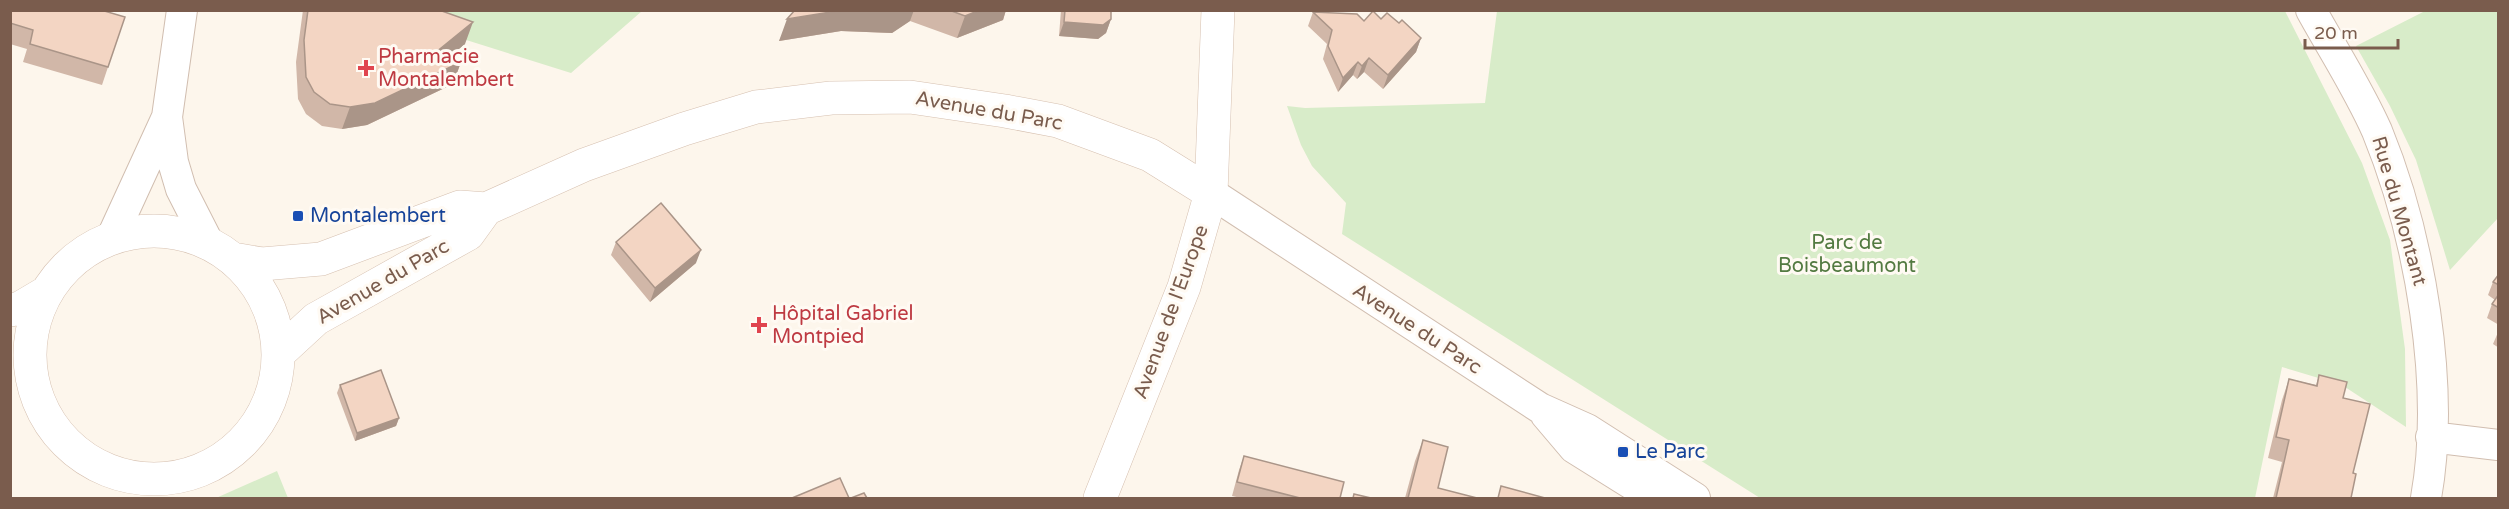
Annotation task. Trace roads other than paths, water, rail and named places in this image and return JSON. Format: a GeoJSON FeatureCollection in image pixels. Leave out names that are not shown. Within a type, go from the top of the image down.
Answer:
{"type":"FeatureCollection","features":[{"type":"Feature","properties":{"kind":"main road","name":"Avenue de l'Europe"},"geometry":{"type":"LineString","coordinates":[[1100,498],[1184,287],[1211,194],[1218,10]]}},
{"type":"Feature","properties":{"kind":"main road","name":"Avenue du Parc"},"geometry":{"type":"LineString","coordinates":[[47,292],[72,261],[90,248],[111,238],[134,232],[159,231],[184,234],[220,250],[262,264],[321,259],[460,207],[486,209],[584,165],[684,129],[756,107],[831,98],[910,97],[1058,121],[1150,155],[1211,194]]}},
{"type":"Feature","properties":{"kind":"main road","name":"Avenue du Parc"},"geometry":{"type":"LineString","coordinates":[[278,354],[316,318],[468,234],[486,209]]}},
{"type":"Feature","properties":{"kind":"main road"},"geometry":{"type":"LineString","coordinates":[[47,292],[34,324],[30,357],[23,383],[57,432],[87,459],[103,468],[135,477],[170,478],[204,468],[220,459],[247,436],[267,406],[277,372],[277,336],[266,301],[246,271],[220,250]]}},
{"type":"Feature","properties":{"kind":"main road"},"geometry":{"type":"LineString","coordinates":[[10,310],[20,308],[47,292]]}},
{"type":"Feature","properties":{"kind":"street"},"geometry":{"type":"LineString","coordinates":[[182,10],[167,117],[173,162],[181,189],[220,250]]}},
{"type":"Feature","properties":{"kind":"street","name":"Rue du Montant"},"geometry":{"type":"LineString","coordinates":[[2311,10],[2376,130],[2405,218],[2422,288],[2432,391],[2426,498]]}},
{"type":"Feature","properties":{"kind":"street"},"geometry":{"type":"LineString","coordinates":[[111,238],[167,117]]}},
{"type":"Feature","properties":{"kind":"street","name":"Avenue du Parc"},"geometry":{"type":"LineString","coordinates":[[1211,194],[1540,408],[1587,429],[1695,498]]}},
{"type":"Feature","properties":{"kind":"street","name":"Avenue du Parc"},"geometry":{"type":"LineString","coordinates":[[1540,408],[1574,448],[1654,498]]}},
{"type":"Feature","properties":{"kind":"street"},"geometry":{"type":"LineString","coordinates":[[2431,436],[2499,445]]}},
{"type":"Feature","properties":{"kind":"place","name":"Pharmacie Montalembert"},"geometry":{"type":"Point","coordinates":[366,68]}},
{"type":"Feature","properties":{"kind":"place","name":"Montalembert"},"geometry":{"type":"Point","coordinates":[298,216]}},
{"type":"Feature","properties":{"kind":"place","name":"Hôpital Gabriel Montpied"},"geometry":{"type":"Point","coordinates":[759,325]}},
{"type":"Feature","properties":{"kind":"place","name":"Le Parc"},"geometry":{"type":"Point","coordinates":[1623,452]}},
{"type":"Feature","properties":{"kind":"park label","name":"Parc de Boisbeaumont"},"geometry":{"type":"Point","coordinates":[1847,254]}}]}
